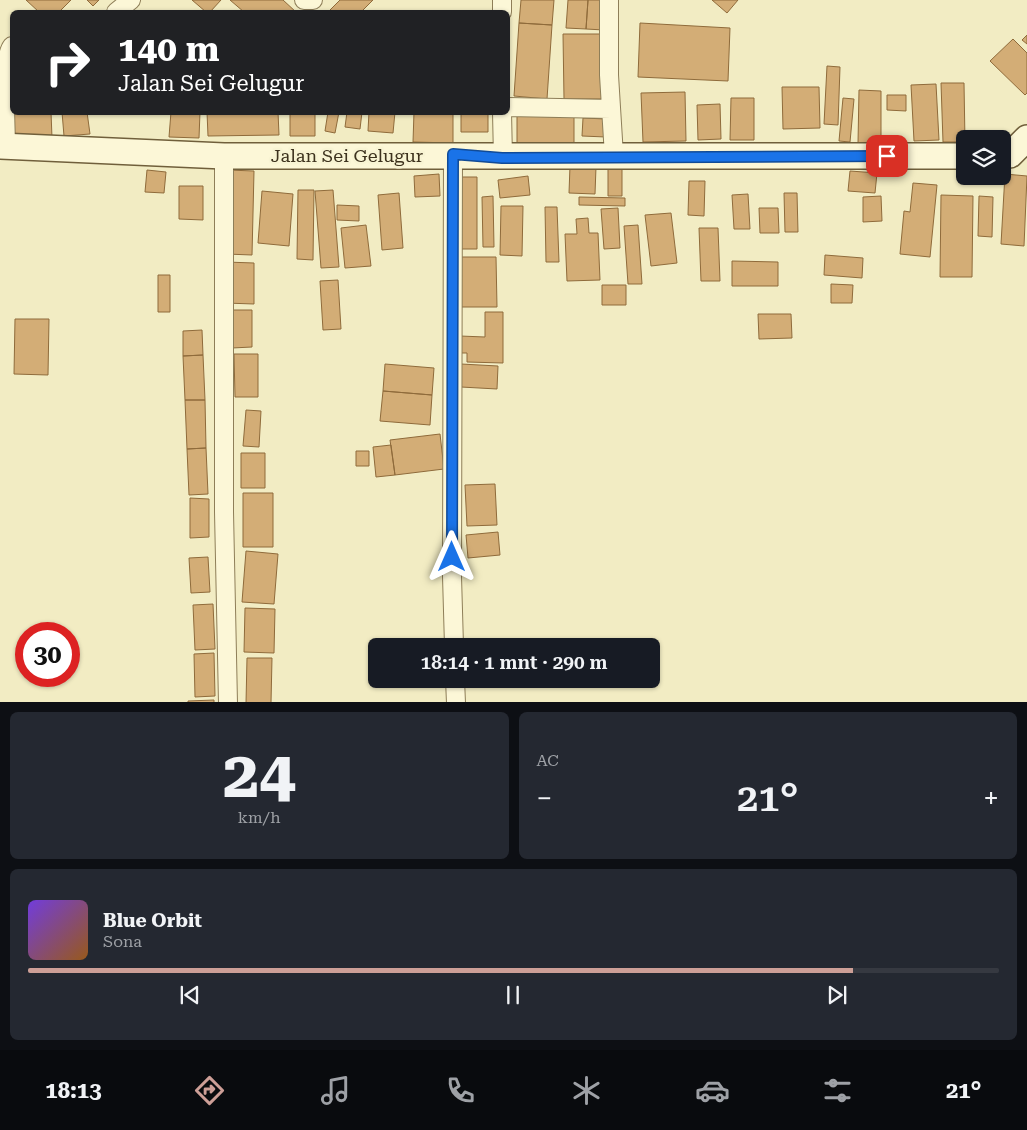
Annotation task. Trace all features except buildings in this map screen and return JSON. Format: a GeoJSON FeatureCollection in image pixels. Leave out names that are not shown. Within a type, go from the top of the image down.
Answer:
{"type":"FeatureCollection","features":[{"type":"Feature","properties":{"kind":"main road"},"geometry":{"type":"LineString","coordinates":[[1013,156],[1027,138]]}},
{"type":"Feature","properties":{"kind":"main road","name":"Jalan Sei Gelugur"},"geometry":{"type":"LineString","coordinates":[[3,146],[224,156],[453,154],[502,158],[614,156],[956,156]]}},
{"type":"Feature","properties":{"kind":"street"},"geometry":{"type":"LineString","coordinates":[[118,10],[131,0]]}},
{"type":"Feature","properties":{"kind":"street"},"geometry":{"type":"LineString","coordinates":[[304,0],[308,2],[313,0]]}},
{"type":"Feature","properties":{"kind":"street"},"geometry":{"type":"LineString","coordinates":[[609,0],[610,109],[614,156]]}},
{"type":"Feature","properties":{"kind":"street"},"geometry":{"type":"LineString","coordinates":[[3,146],[6,77],[10,49]]}},
{"type":"Feature","properties":{"kind":"street"},"geometry":{"type":"LineString","coordinates":[[510,107],[610,109]]}},
{"type":"Feature","properties":{"kind":"street"},"geometry":{"type":"LineString","coordinates":[[502,115],[502,158]]}},
{"type":"Feature","properties":{"kind":"street"},"geometry":{"type":"LineString","coordinates":[[453,154],[452,576],[454,638]]}},
{"type":"Feature","properties":{"kind":"street"},"geometry":{"type":"LineString","coordinates":[[224,156],[224,512],[228,702]]}},
{"type":"Feature","properties":{"kind":"street"},"geometry":{"type":"LineString","coordinates":[[455,688],[456,702]]}},
{"type":"Feature","properties":{"kind":"route"},"geometry":{"type":"LineString","coordinates":[[452,557],[453,154],[502,158],[887,156]]}}]}
